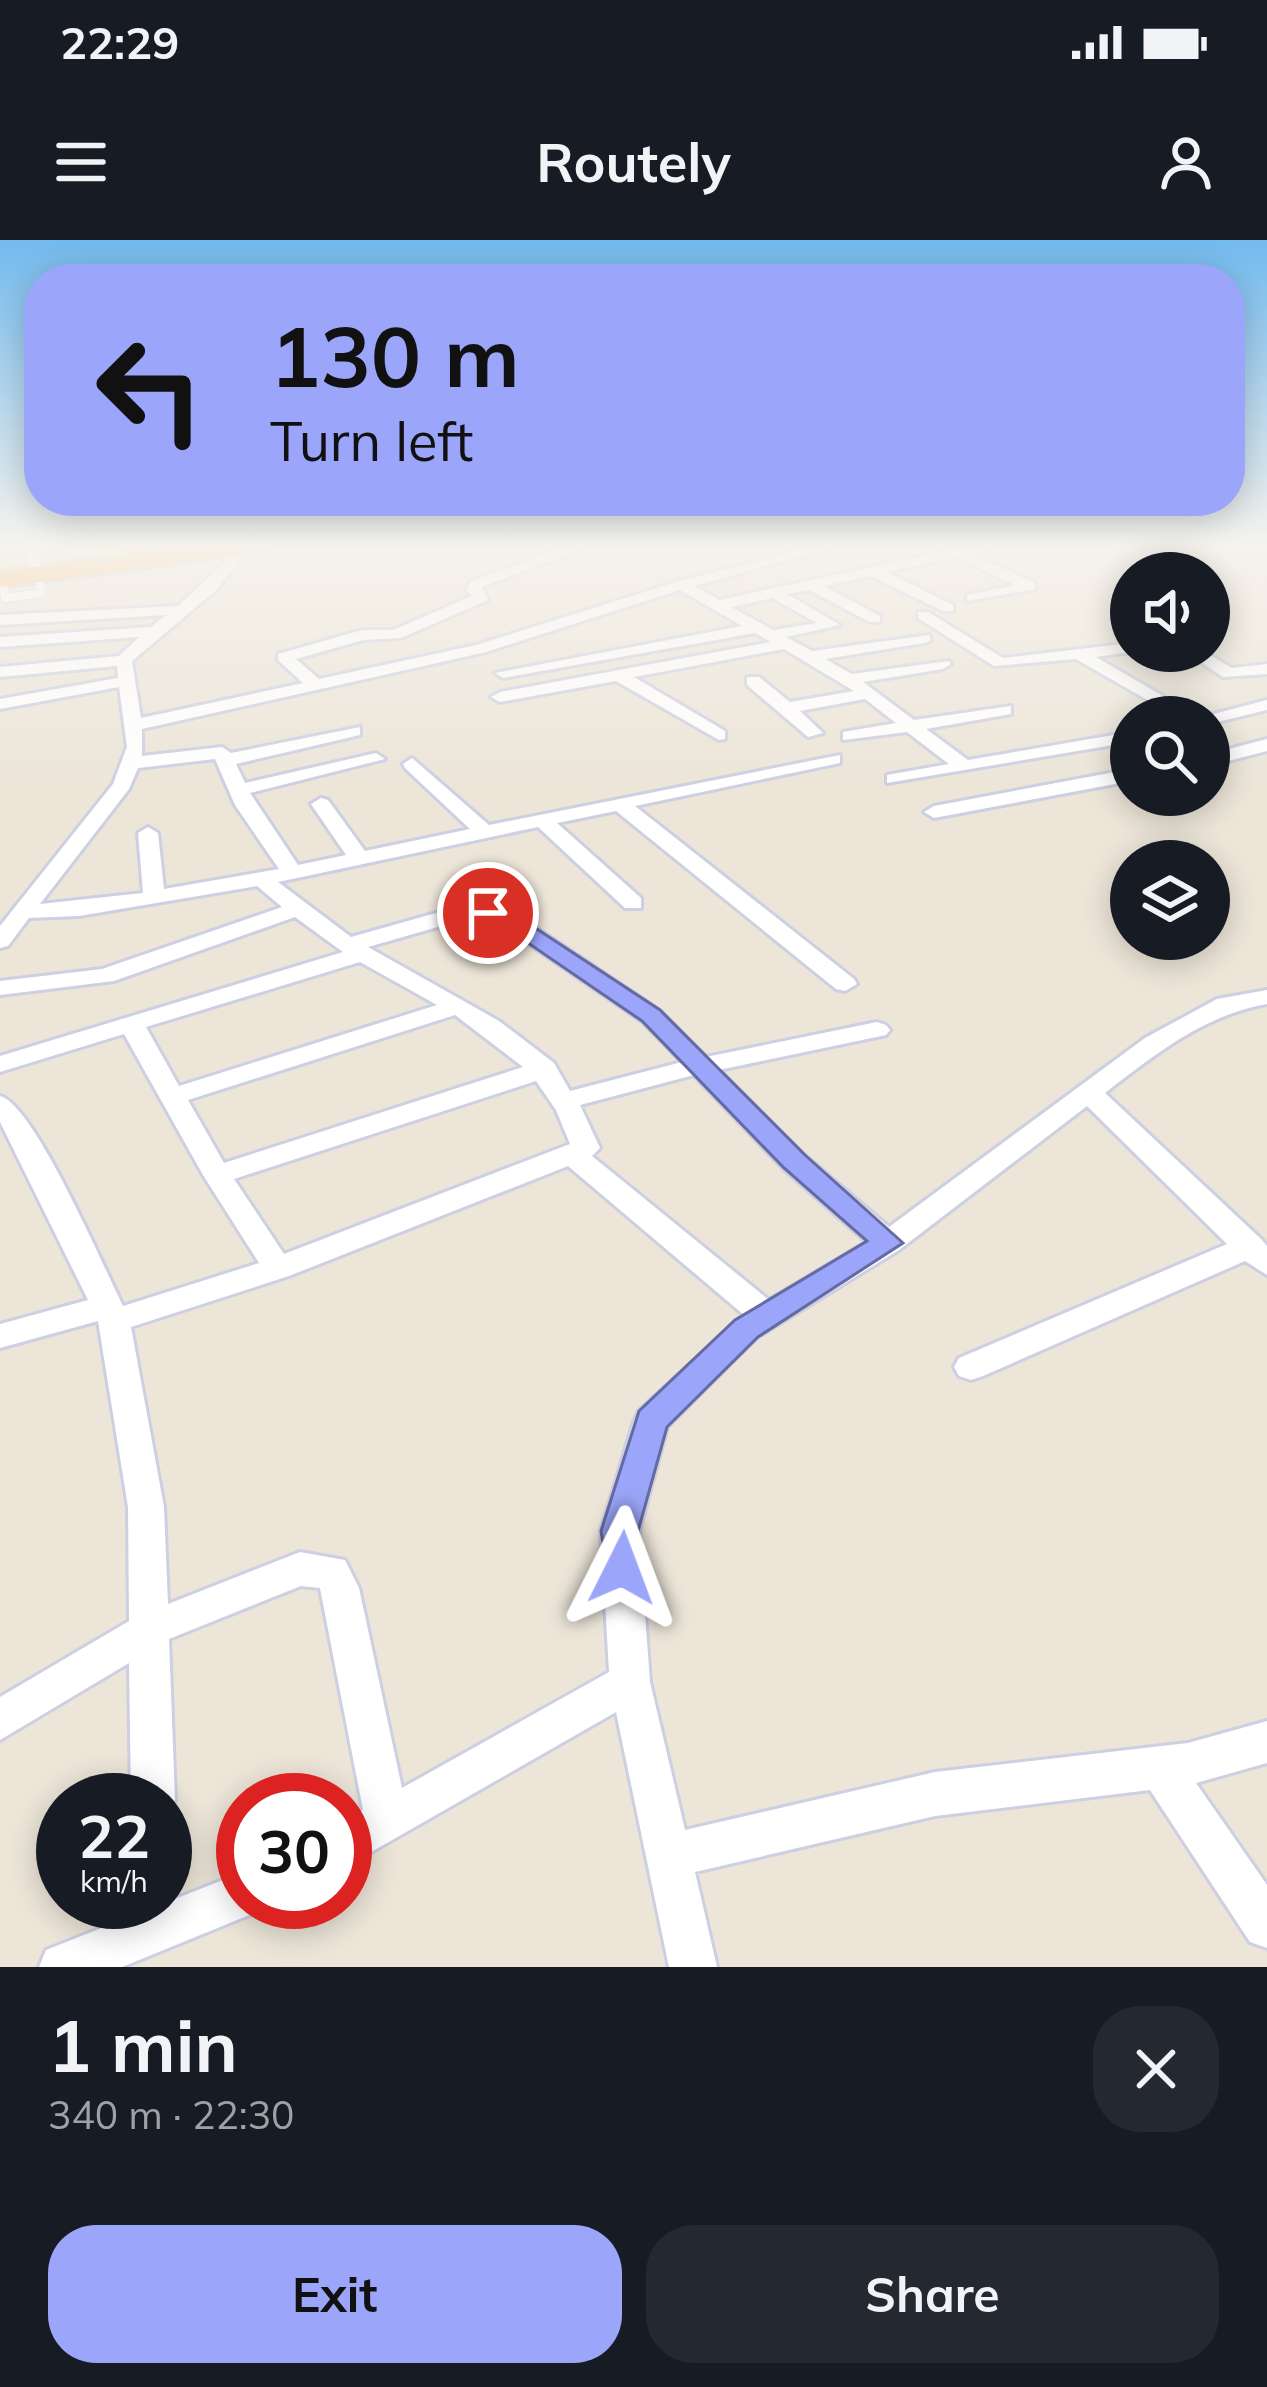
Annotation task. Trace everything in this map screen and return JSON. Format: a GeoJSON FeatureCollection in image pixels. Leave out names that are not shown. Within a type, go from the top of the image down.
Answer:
{"type":"FeatureCollection","features":[{"type":"Feature","properties":{"kind":"street"},"geometry":{"type":"LineString","coordinates":[[0,672],[124,660],[164,625]]}},
{"type":"Feature","properties":{"kind":"street"},"geometry":{"type":"LineString","coordinates":[[316,686],[284,659],[286,654],[362,635],[395,634],[420,625]]}},
{"type":"Feature","properties":{"kind":"street"},"geometry":{"type":"LineString","coordinates":[[135,725],[565,625]]}},
{"type":"Feature","properties":{"kind":"street"},"geometry":{"type":"LineString","coordinates":[[755,625],[871,693],[964,766]]}},
{"type":"Feature","properties":{"kind":"street"},"geometry":{"type":"LineString","coordinates":[[500,697],[618,675],[830,625]]}},
{"type":"Feature","properties":{"kind":"street"},"geometry":{"type":"LineString","coordinates":[[938,625],[1000,663],[1110,652]]}},
{"type":"Feature","properties":{"kind":"street"},"geometry":{"type":"LineString","coordinates":[[637,627],[671,644]]}},
{"type":"Feature","properties":{"kind":"street"},"geometry":{"type":"LineString","coordinates":[[548,628],[599,656]]}},
{"type":"Feature","properties":{"kind":"street"},"geometry":{"type":"LineString","coordinates":[[0,642],[154,632]]}},
{"type":"Feature","properties":{"kind":"street"},"geometry":{"type":"LineString","coordinates":[[503,673],[671,644],[773,636]]}},
{"type":"Feature","properties":{"kind":"street"},"geometry":{"type":"LineString","coordinates":[[807,657],[924,638]]}},
{"type":"Feature","properties":{"kind":"street"},"geometry":{"type":"LineString","coordinates":[[1081,655],[1153,696]]}},
{"type":"Feature","properties":{"kind":"street"},"geometry":{"type":"LineString","coordinates":[[0,940],[122,785],[135,725],[124,660]]}},
{"type":"Feature","properties":{"kind":"street"},"geometry":{"type":"LineString","coordinates":[[849,679],[943,664]]}},
{"type":"Feature","properties":{"kind":"street"},"geometry":{"type":"LineString","coordinates":[[1227,672],[1267,669]]}},
{"type":"Feature","properties":{"kind":"street"},"geometry":{"type":"LineString","coordinates":[[618,675],[718,735]]}},
{"type":"Feature","properties":{"kind":"street"},"geometry":{"type":"LineString","coordinates":[[0,704],[127,681]]}},
{"type":"Feature","properties":{"kind":"street"},"geometry":{"type":"LineString","coordinates":[[753,681],[814,733]]}},
{"type":"Feature","properties":{"kind":"street"},"geometry":{"type":"LineString","coordinates":[[786,708],[871,693]]}},
{"type":"Feature","properties":{"kind":"street"},"geometry":{"type":"LineString","coordinates":[[1230,714],[1267,705]]}},
{"type":"Feature","properties":{"kind":"street"},"geometry":{"type":"LineString","coordinates":[[849,736],[1005,710]]}},
{"type":"Feature","properties":{"kind":"street"},"geometry":{"type":"LineString","coordinates":[[227,760],[354,731]]}},
{"type":"Feature","properties":{"kind":"street"},"geometry":{"type":"LineString","coordinates":[[894,779],[1110,741]]}},
{"type":"Feature","properties":{"kind":"street"},"geometry":{"type":"LineString","coordinates":[[1230,756],[1265,748]]}},
{"type":"Feature","properties":{"kind":"street"},"geometry":{"type":"LineString","coordinates":[[130,763],[218,751],[292,872]]}},
{"type":"Feature","properties":{"kind":"street"},"geometry":{"type":"LineString","coordinates":[[239,790],[376,759]]}},
{"type":"Feature","properties":{"kind":"street"},"geometry":{"type":"LineString","coordinates":[[20,912],[262,879],[833,759]]}},
{"type":"Feature","properties":{"kind":"street"},"geometry":{"type":"LineString","coordinates":[[412,764],[485,832]]}},
{"type":"Feature","properties":{"kind":"street"},"geometry":{"type":"LineString","coordinates":[[934,812],[1110,779]]}},
{"type":"Feature","properties":{"kind":"street"},"geometry":{"type":"LineString","coordinates":[[321,804],[359,858]]}},
{"type":"Feature","properties":{"kind":"street"},"geometry":{"type":"LineString","coordinates":[[620,804],[844,984]]}},
{"type":"Feature","properties":{"kind":"street"},"geometry":{"type":"LineString","coordinates":[[542,820],[633,903]]}},
{"type":"Feature","properties":{"kind":"street"},"geometry":{"type":"LineString","coordinates":[[148,833],[154,897]]}},
{"type":"Feature","properties":{"kind":"street"},"geometry":{"type":"LineString","coordinates":[[0,1336],[111,1314],[278,1268],[586,1148],[545,1069],[497,1027],[356,949],[262,879]]}},
{"type":"Feature","properties":{"kind":"street"},"geometry":{"type":"LineString","coordinates":[[0,988],[118,973],[297,909]]}},
{"type":"Feature","properties":{"kind":"street"},"geometry":{"type":"LineString","coordinates":[[0,1064],[468,911],[503,916],[651,1016],[794,1162],[888,1243]]}},
{"type":"Feature","properties":{"kind":"street"},"geometry":{"type":"LineString","coordinates":[[693,1967],[630,1682],[620,1531],[651,1421],[746,1329],[888,1243],[1154,1043],[1226,1004],[1267,997]]}},
{"type":"Feature","properties":{"kind":"street"},"geometry":{"type":"LineString","coordinates":[[174,1096],[458,1006]]}},
{"type":"Feature","properties":{"kind":"street"},"geometry":{"type":"LineString","coordinates":[[130,1022],[217,1175],[278,1268]]}},
{"type":"Feature","properties":{"kind":"street"},"geometry":{"type":"LineString","coordinates":[[565,1102],[703,1064],[877,1030]]}},
{"type":"Feature","properties":{"kind":"street"},"geometry":{"type":"LineString","coordinates":[[217,1175],[545,1069]]}},
{"type":"Feature","properties":{"kind":"street"},"geometry":{"type":"LineString","coordinates":[[971,1367],[1259,1255],[1089,1093]]}},
{"type":"Feature","properties":{"kind":"street"},"geometry":{"type":"LineString","coordinates":[[0,1104],[23,1133],[111,1314],[146,1507],[154,1773]]}},
{"type":"Feature","properties":{"kind":"street"},"geometry":{"type":"LineString","coordinates":[[575,1156],[767,1316]]}},
{"type":"Feature","properties":{"kind":"street"},"geometry":{"type":"LineString","coordinates":[[0,1720],[152,1628],[300,1568],[331,1572],[340,1588],[387,1821]]}},
{"type":"Feature","properties":{"kind":"street"},"geometry":{"type":"LineString","coordinates":[[372,1830],[630,1682]]}},
{"type":"Feature","properties":{"kind":"street"},"geometry":{"type":"LineString","coordinates":[[668,1856],[935,1794],[1160,1767],[1267,1742]]}},
{"type":"Feature","properties":{"kind":"street"},"geometry":{"type":"LineString","coordinates":[[1160,1767],[1267,1924]]}},
{"type":"Feature","properties":{"kind":"street"},"geometry":{"type":"LineString","coordinates":[[63,1967],[132,1929]]}},
{"type":"Feature","properties":{"kind":"route"},"geometry":{"type":"LineString","coordinates":[[488,913],[503,916],[651,1016],[794,1162],[888,1243],[746,1329],[651,1421],[620,1531],[622,1568]]}}]}
